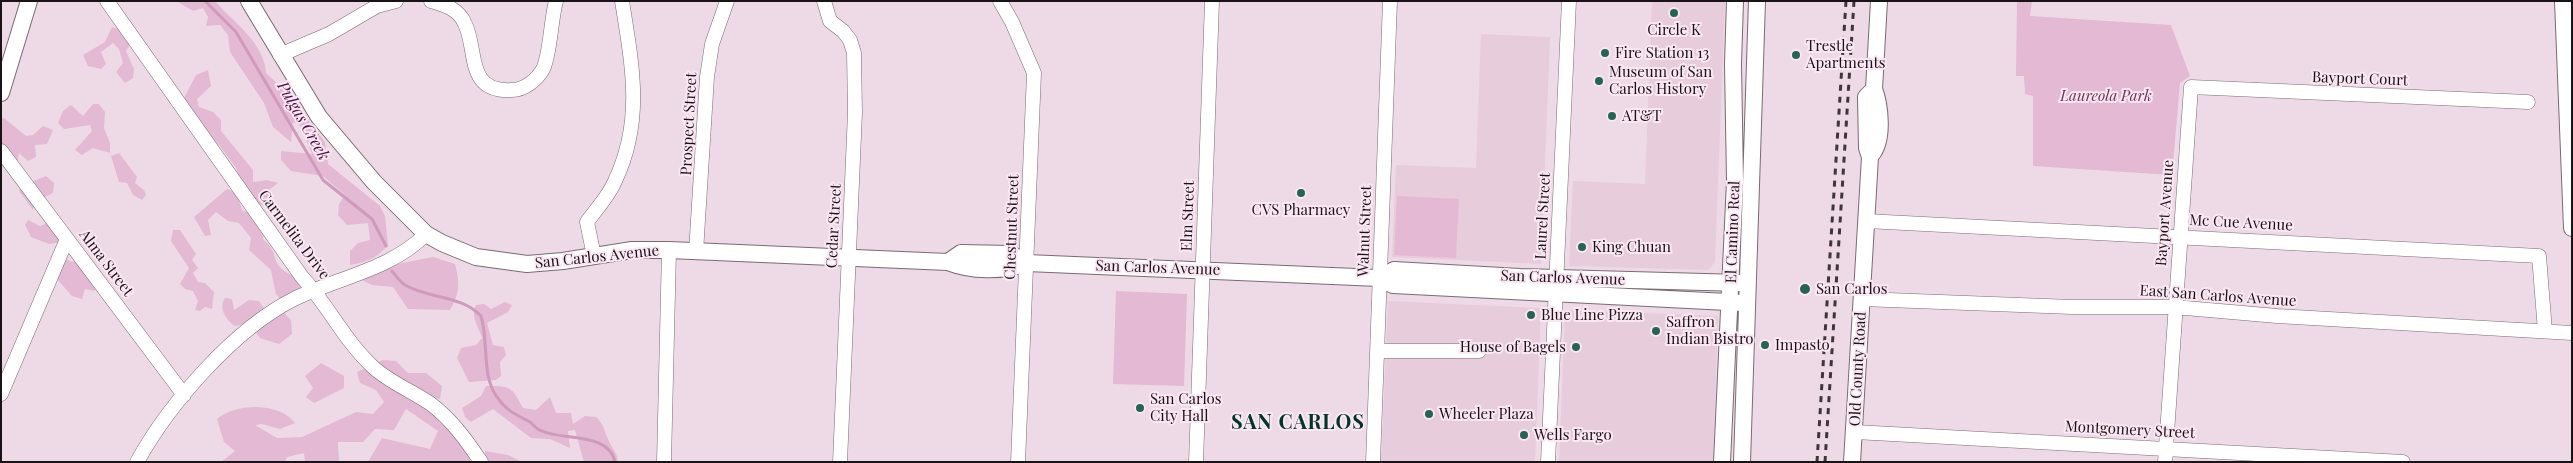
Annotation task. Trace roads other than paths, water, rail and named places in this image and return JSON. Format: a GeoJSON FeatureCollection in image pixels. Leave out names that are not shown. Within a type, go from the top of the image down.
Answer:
{"type":"FeatureCollection","features":[{"type":"Feature","properties":{"kind":"main road"},"geometry":{"type":"LineString","coordinates":[[1,93],[29,1]]}},
{"type":"Feature","properties":{"kind":"main road","name":"San Carlos Avenue"},"geometry":{"type":"LineString","coordinates":[[249,1],[319,117],[374,182],[426,234],[458,251],[496,260],[527,264],[563,261],[632,250],[669,250],[948,262],[961,268],[1011,269],[1026,263],[1380,278],[1393,285],[1748,283]]}},
{"type":"Feature","properties":{"kind":"main road","name":"El Camino Real"},"geometry":{"type":"LineString","coordinates":[[1735,1],[1733,90],[1736,152],[1731,283],[1739,303],[1742,462]]}},
{"type":"Feature","properties":{"kind":"main road","name":"El Camino Real"},"geometry":{"type":"LineString","coordinates":[[1722,462],[1739,303],[1748,283],[1757,1]]}},
{"type":"Feature","properties":{"kind":"main road","name":"Old County Road"},"geometry":{"type":"LineString","coordinates":[[1852,462],[1870,157],[1876,150],[1878,132],[1878,101],[1874,88],[1879,1]]}},
{"type":"Feature","properties":{"kind":"main road"},"geometry":{"type":"LineString","coordinates":[[2563,1],[2572,228]]}},
{"type":"Feature","properties":{"kind":"main road","name":"San Carlos Avenue"},"geometry":{"type":"LineString","coordinates":[[1555,285],[1739,303]]}},
{"type":"Feature","properties":{"kind":"street","name":"Carmelita Drive"},"geometry":{"type":"LineString","coordinates":[[107,1],[355,350],[375,369],[432,405],[450,422],[481,462]]}},
{"type":"Feature","properties":{"kind":"street"},"geometry":{"type":"LineString","coordinates":[[280,55],[329,34],[377,6],[396,1]]}},
{"type":"Feature","properties":{"kind":"street"},"geometry":{"type":"LineString","coordinates":[[431,1],[446,5],[458,12],[466,24],[472,60],[480,75],[489,86],[503,91],[520,90],[533,81],[543,69],[556,1]]}},
{"type":"Feature","properties":{"kind":"street"},"geometry":{"type":"LineString","coordinates":[[594,256],[587,222],[615,182],[632,135],[634,117],[634,72],[622,1]]}},
{"type":"Feature","properties":{"kind":"street","name":"Prospect Street"},"geometry":{"type":"LineString","coordinates":[[696,252],[706,77],[712,44],[727,1]]}},
{"type":"Feature","properties":{"kind":"street","name":"Cedar Street"},"geometry":{"type":"LineString","coordinates":[[824,1],[830,21],[844,31],[854,53],[855,112],[840,462]]}},
{"type":"Feature","properties":{"kind":"street","name":"Chestnut Street"},"geometry":{"type":"LineString","coordinates":[[1000,1],[1012,22],[1034,74],[1018,462]]}},
{"type":"Feature","properties":{"kind":"street","name":"Elm Street"},"geometry":{"type":"LineString","coordinates":[[1196,462],[1212,1]]}},
{"type":"Feature","properties":{"kind":"street","name":"Walnut Street"},"geometry":{"type":"LineString","coordinates":[[1373,462],[1390,1]]}},
{"type":"Feature","properties":{"kind":"street","name":"Laurel Street"},"geometry":{"type":"LineString","coordinates":[[1548,462],[1569,1]]}},
{"type":"Feature","properties":{"kind":"street","name":"Bayport Court"},"geometry":{"type":"LineString","coordinates":[[2191,87],[2528,102]]}},
{"type":"Feature","properties":{"kind":"street","name":"Bayport Avenue"},"geometry":{"type":"LineString","coordinates":[[2166,455],[2174,307],[2191,87]]}},
{"type":"Feature","properties":{"kind":"street","name":"Alma Street"},"geometry":{"type":"LineString","coordinates":[[1,151],[184,396]]}},
{"type":"Feature","properties":{"kind":"street","name":"Mc Cue Avenue"},"geometry":{"type":"LineString","coordinates":[[1866,221],[2539,256],[2546,331]]}},
{"type":"Feature","properties":{"kind":"street"},"geometry":{"type":"LineString","coordinates":[[136,462],[184,396],[226,348],[249,328],[293,300],[405,253],[426,234]]}},
{"type":"Feature","properties":{"kind":"street"},"geometry":{"type":"LineString","coordinates":[[1,394],[67,239]]}},
{"type":"Feature","properties":{"kind":"street"},"geometry":{"type":"LineString","coordinates":[[664,462],[669,250]]}},
{"type":"Feature","properties":{"kind":"street","name":"East San Carlos Avenue"},"geometry":{"type":"LineString","coordinates":[[1862,299],[2072,307],[2174,307],[2277,316],[2572,333]]}},
{"type":"Feature","properties":{"kind":"street"},"geometry":{"type":"LineString","coordinates":[[1378,351],[1479,351]]}},
{"type":"Feature","properties":{"kind":"street","name":"Montgomery Street"},"geometry":{"type":"LineString","coordinates":[[1855,432],[2166,455],[2403,462]]}},
{"type":"Feature","properties":{"kind":"waterway","name":"Pulgas Creek"},"geometry":{"type":"LineString","coordinates":[[205,1],[236,32],[323,180],[372,219],[386,246]]}},
{"type":"Feature","properties":{"kind":"waterway","name":"Pulgas Creek"},"geometry":{"type":"LineString","coordinates":[[392,271],[405,285],[424,293],[464,304],[481,316],[489,379],[500,402],[508,409],[530,422],[537,429],[551,434],[584,439],[604,446],[611,452],[615,462]]}},
{"type":"Feature","properties":{"kind":"railway"},"geometry":{"type":"LineString","coordinates":[[1817,462],[1846,1]]}},
{"type":"Feature","properties":{"kind":"railway"},"geometry":{"type":"LineString","coordinates":[[1825,462],[1854,1]]}},
{"type":"Feature","properties":{"kind":"place","name":"Circle K"},"geometry":{"type":"Point","coordinates":[1674,13]}},
{"type":"Feature","properties":{"kind":"place","name":"Fire Station 13"},"geometry":{"type":"Point","coordinates":[1605,53]}},
{"type":"Feature","properties":{"kind":"place","name":"Trestle Apartments"},"geometry":{"type":"Point","coordinates":[1796,55]}},
{"type":"Feature","properties":{"kind":"place","name":"Museum of San Carlos History"},"geometry":{"type":"Point","coordinates":[1599,81]}},
{"type":"Feature","properties":{"kind":"place","name":"AT&T"},"geometry":{"type":"Point","coordinates":[1612,116]}},
{"type":"Feature","properties":{"kind":"place","name":"CVS Pharmacy"},"geometry":{"type":"Point","coordinates":[1301,193]}},
{"type":"Feature","properties":{"kind":"place","name":"King Chuan"},"geometry":{"type":"Point","coordinates":[1582,247]}},
{"type":"Feature","properties":{"kind":"place","name":"San Carlos"},"geometry":{"type":"Point","coordinates":[1805,289]}},
{"type":"Feature","properties":{"kind":"place","name":"Blue Line Pizza"},"geometry":{"type":"Point","coordinates":[1531,315]}},
{"type":"Feature","properties":{"kind":"place","name":"Saffron Indian Bistro"},"geometry":{"type":"Point","coordinates":[1656,331]}},
{"type":"Feature","properties":{"kind":"place","name":"Impasto"},"geometry":{"type":"Point","coordinates":[1765,345]}},
{"type":"Feature","properties":{"kind":"place","name":"House of Bagels"},"geometry":{"type":"Point","coordinates":[1576,347]}},
{"type":"Feature","properties":{"kind":"place","name":"San Carlos City Hall"},"geometry":{"type":"Point","coordinates":[1140,408]}},
{"type":"Feature","properties":{"kind":"place","name":"Wheeler Plaza"},"geometry":{"type":"Point","coordinates":[1429,414]}},
{"type":"Feature","properties":{"kind":"place","name":"Wells Fargo"},"geometry":{"type":"Point","coordinates":[1524,435]}},
{"type":"Feature","properties":{"kind":"district","name":"SAN CARLOS"},"geometry":{"type":"Point","coordinates":[1298,423]}},
{"type":"Feature","properties":{"kind":"park label","name":"Laureola Park"},"geometry":{"type":"Point","coordinates":[2106,96]}}]}
